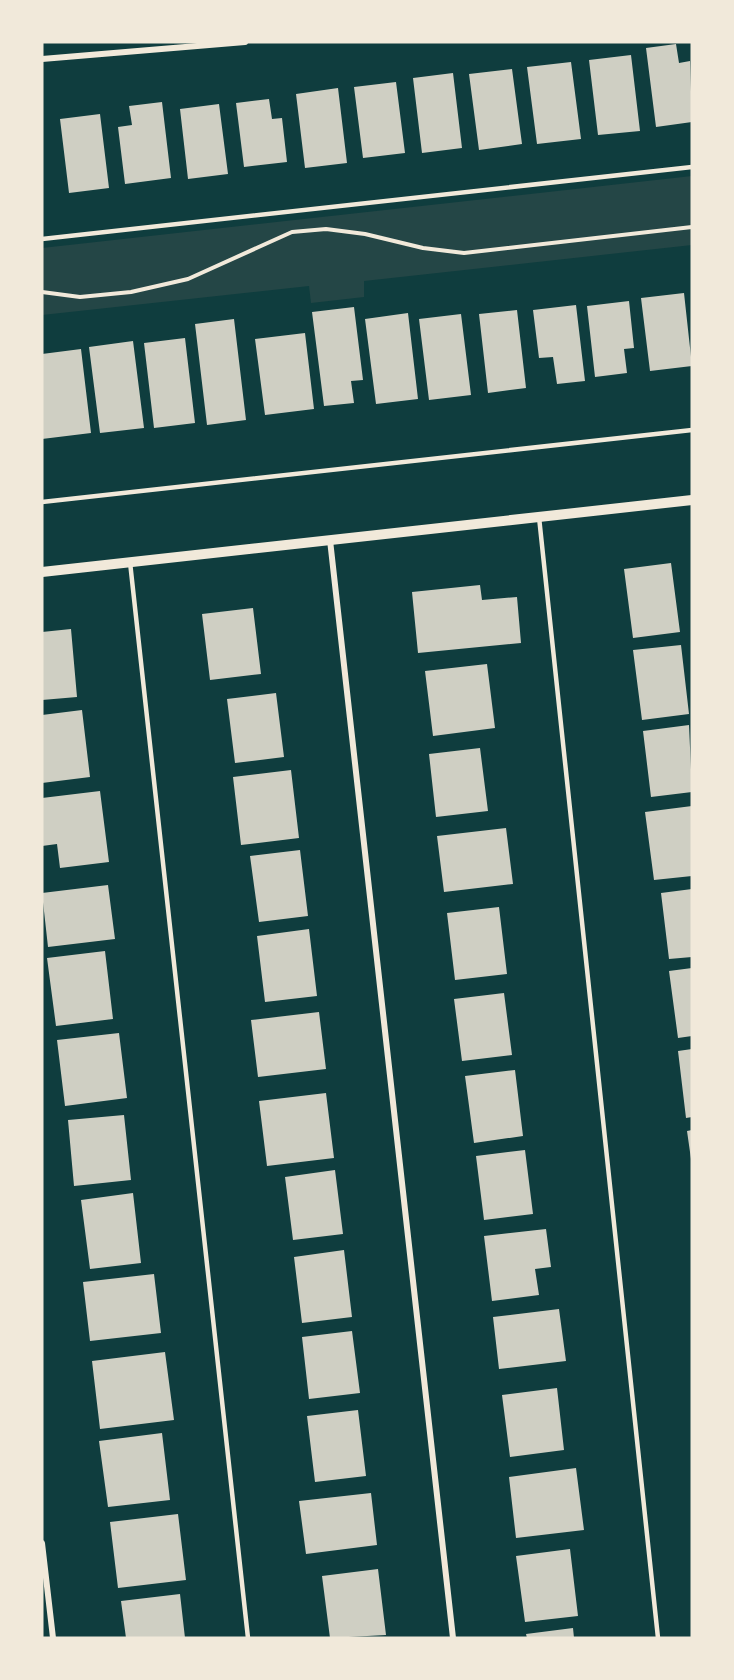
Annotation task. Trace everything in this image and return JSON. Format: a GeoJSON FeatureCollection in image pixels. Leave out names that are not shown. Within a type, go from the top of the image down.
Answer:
{"type":"FeatureCollection","features":[{"type":"Feature","properties":{"kind":"street"},"geometry":{"type":"LineString","coordinates":[[42,59],[245,42]]}},
{"type":"Feature","properties":{"kind":"street"},"geometry":{"type":"LineString","coordinates":[[42,572],[692,500]]}},
{"type":"Feature","properties":{"kind":"street"},"geometry":{"type":"LineString","coordinates":[[330,540],[453,1638]]}},
{"type":"Feature","properties":{"kind":"street"},"geometry":{"type":"LineString","coordinates":[[42,1543],[53,1638]]}},
{"type":"Feature","properties":{"kind":"lane"},"geometry":{"type":"LineString","coordinates":[[42,239],[252,218],[692,167]]}},
{"type":"Feature","properties":{"kind":"lane"},"geometry":{"type":"LineString","coordinates":[[42,502],[692,430]]}},
{"type":"Feature","properties":{"kind":"lane"},"geometry":{"type":"LineString","coordinates":[[539,517],[658,1638]]}},
{"type":"Feature","properties":{"kind":"lane"},"geometry":{"type":"LineString","coordinates":[[130,562],[249,1638]]}},
{"type":"Feature","properties":{"kind":"path"},"geometry":{"type":"LineString","coordinates":[[42,292],[80,297],[131,292],[188,279],[292,232],[326,229],[365,234],[423,249],[464,253],[692,227]]}},
{"type":"Feature","properties":{"kind":"shaded area"},"geometry":{"type":"Polygon","coordinates":[[[692,176],[692,245],[364,281],[364,297],[311,303],[309,286],[42,315],[42,248],[692,176]]]}},
{"type":"Feature","properties":{"kind":"building"},"geometry":{"type":"Polygon","coordinates":[[[676,44],[679,63],[690,61],[692,122],[656,127],[646,48],[676,44]]]}},
{"type":"Feature","properties":{"kind":"building"},"geometry":{"type":"Polygon","coordinates":[[[631,55],[640,131],[598,135],[589,60],[631,55]]]}},
{"type":"Feature","properties":{"kind":"building"},"geometry":{"type":"Polygon","coordinates":[[[571,62],[581,139],[537,144],[527,67],[571,62]]]}},
{"type":"Feature","properties":{"kind":"building"},"geometry":{"type":"Polygon","coordinates":[[[512,69],[522,144],[479,150],[469,74],[512,69]]]}},
{"type":"Feature","properties":{"kind":"building"},"geometry":{"type":"Polygon","coordinates":[[[453,73],[462,148],[422,153],[413,78],[453,73]]]}},
{"type":"Feature","properties":{"kind":"building"},"geometry":{"type":"Polygon","coordinates":[[[396,82],[405,153],[363,158],[354,87],[396,82]]]}},
{"type":"Feature","properties":{"kind":"building"},"geometry":{"type":"Polygon","coordinates":[[[338,88],[347,163],[305,168],[296,94],[338,88]]]}},
{"type":"Feature","properties":{"kind":"building"},"geometry":{"type":"Polygon","coordinates":[[[269,99],[272,119],[282,118],[287,162],[244,167],[236,103],[269,99]]]}},
{"type":"Feature","properties":{"kind":"building"},"geometry":{"type":"Polygon","coordinates":[[[162,102],[171,178],[125,184],[118,127],[132,125],[129,106],[162,102]]]}},
{"type":"Feature","properties":{"kind":"building"},"geometry":{"type":"Polygon","coordinates":[[[219,104],[228,174],[188,179],[180,109],[219,104]]]}},
{"type":"Feature","properties":{"kind":"building"},"geometry":{"type":"Polygon","coordinates":[[[100,114],[109,188],[69,193],[60,119],[100,114]]]}},
{"type":"Feature","properties":{"kind":"building"},"geometry":{"type":"Polygon","coordinates":[[[684,293],[692,366],[650,371],[641,298],[684,293]]]}},
{"type":"Feature","properties":{"kind":"building"},"geometry":{"type":"Polygon","coordinates":[[[629,301],[634,348],[624,349],[627,373],[595,377],[587,306],[629,301]]]}},
{"type":"Feature","properties":{"kind":"building"},"geometry":{"type":"Polygon","coordinates":[[[576,305],[585,381],[557,384],[553,357],[539,358],[533,310],[576,305]]]}},
{"type":"Feature","properties":{"kind":"building"},"geometry":{"type":"Polygon","coordinates":[[[354,307],[363,380],[351,381],[354,403],[324,406],[312,312],[354,307]]]}},
{"type":"Feature","properties":{"kind":"building"},"geometry":{"type":"Polygon","coordinates":[[[517,310],[526,388],[488,393],[479,314],[517,310]]]}},
{"type":"Feature","properties":{"kind":"building"},"geometry":{"type":"Polygon","coordinates":[[[408,313],[418,399],[376,404],[365,319],[408,313]]]}},
{"type":"Feature","properties":{"kind":"building"},"geometry":{"type":"Polygon","coordinates":[[[461,314],[471,395],[429,400],[419,319],[461,314]]]}},
{"type":"Feature","properties":{"kind":"building"},"geometry":{"type":"Polygon","coordinates":[[[234,319],[246,420],[207,425],[195,324],[234,319]]]}},
{"type":"Feature","properties":{"kind":"building"},"geometry":{"type":"Polygon","coordinates":[[[305,333],[314,409],[265,415],[255,339],[305,333]]]}},
{"type":"Feature","properties":{"kind":"building"},"geometry":{"type":"Polygon","coordinates":[[[185,338],[195,423],[154,428],[144,343],[185,338]]]}},
{"type":"Feature","properties":{"kind":"building"},"geometry":{"type":"Polygon","coordinates":[[[133,341],[144,428],[100,433],[89,347],[133,341]]]}},
{"type":"Feature","properties":{"kind":"building"},"geometry":{"type":"Polygon","coordinates":[[[81,349],[91,433],[42,439],[42,354],[81,349]]]}},
{"type":"Feature","properties":{"kind":"building"},"geometry":{"type":"Polygon","coordinates":[[[671,563],[680,632],[633,638],[624,569],[671,563]]]}},
{"type":"Feature","properties":{"kind":"building"},"geometry":{"type":"Polygon","coordinates":[[[480,585],[482,600],[517,597],[521,643],[418,653],[412,592],[480,585]]]}},
{"type":"Feature","properties":{"kind":"building"},"geometry":{"type":"Polygon","coordinates":[[[253,608],[261,674],[210,680],[202,614],[253,608]]]}},
{"type":"Feature","properties":{"kind":"building"},"geometry":{"type":"Polygon","coordinates":[[[71,629],[77,697],[42,700],[42,632],[71,629]]]}},
{"type":"Feature","properties":{"kind":"building"},"geometry":{"type":"Polygon","coordinates":[[[681,645],[689,714],[642,720],[633,650],[681,645]]]}},
{"type":"Feature","properties":{"kind":"building"},"geometry":{"type":"Polygon","coordinates":[[[487,664],[495,728],[433,736],[425,671],[487,664]]]}},
{"type":"Feature","properties":{"kind":"building"},"geometry":{"type":"Polygon","coordinates":[[[276,693],[284,757],[235,763],[227,699],[276,693]]]}},
{"type":"Feature","properties":{"kind":"building"},"geometry":{"type":"Polygon","coordinates":[[[82,710],[90,777],[42,783],[42,715],[82,710]]]}},
{"type":"Feature","properties":{"kind":"building"},"geometry":{"type":"Polygon","coordinates":[[[689,725],[692,792],[651,797],[643,731],[689,725]]]}},
{"type":"Feature","properties":{"kind":"building"},"geometry":{"type":"Polygon","coordinates":[[[480,748],[488,811],[436,817],[429,754],[480,748]]]}},
{"type":"Feature","properties":{"kind":"building"},"geometry":{"type":"Polygon","coordinates":[[[291,770],[299,838],[241,845],[233,777],[291,770]]]}},
{"type":"Feature","properties":{"kind":"building"},"geometry":{"type":"Polygon","coordinates":[[[100,791],[109,862],[60,868],[57,844],[42,846],[42,798],[100,791]]]}},
{"type":"Feature","properties":{"kind":"building"},"geometry":{"type":"Polygon","coordinates":[[[692,806],[692,876],[654,880],[645,812],[692,806]]]}},
{"type":"Feature","properties":{"kind":"building"},"geometry":{"type":"Polygon","coordinates":[[[506,828],[513,884],[444,892],[437,836],[506,828]]]}},
{"type":"Feature","properties":{"kind":"building"},"geometry":{"type":"Polygon","coordinates":[[[300,850],[308,916],[259,922],[250,856],[300,850]]]}},
{"type":"Feature","properties":{"kind":"building"},"geometry":{"type":"Polygon","coordinates":[[[108,885],[115,939],[48,947],[42,893],[108,885]]]}},
{"type":"Feature","properties":{"kind":"building"},"geometry":{"type":"Polygon","coordinates":[[[692,889],[692,957],[669,959],[661,893],[692,889]]]}},
{"type":"Feature","properties":{"kind":"building"},"geometry":{"type":"Polygon","coordinates":[[[499,907],[507,974],[455,980],[447,913],[499,907]]]}},
{"type":"Feature","properties":{"kind":"building"},"geometry":{"type":"Polygon","coordinates":[[[309,929],[317,996],[265,1002],[257,936],[309,929]]]}},
{"type":"Feature","properties":{"kind":"building"},"geometry":{"type":"Polygon","coordinates":[[[105,951],[113,1019],[56,1026],[47,958],[105,951]]]}},
{"type":"Feature","properties":{"kind":"building"},"geometry":{"type":"Polygon","coordinates":[[[692,968],[692,1036],[678,1038],[669,971],[692,968]]]}},
{"type":"Feature","properties":{"kind":"building"},"geometry":{"type":"Polygon","coordinates":[[[504,993],[512,1055],[462,1061],[454,999],[504,993]]]}},
{"type":"Feature","properties":{"kind":"building"},"geometry":{"type":"Polygon","coordinates":[[[319,1012],[326,1069],[258,1077],[251,1020],[319,1012]]]}},
{"type":"Feature","properties":{"kind":"building"},"geometry":{"type":"Polygon","coordinates":[[[119,1033],[127,1098],[65,1106],[57,1040],[119,1033]]]}},
{"type":"Feature","properties":{"kind":"building"},"geometry":{"type":"Polygon","coordinates":[[[692,1049],[692,1117],[686,1118],[678,1051],[692,1049]]]}},
{"type":"Feature","properties":{"kind":"building"},"geometry":{"type":"Polygon","coordinates":[[[515,1070],[523,1136],[474,1143],[465,1076],[515,1070]]]}},
{"type":"Feature","properties":{"kind":"building"},"geometry":{"type":"Polygon","coordinates":[[[326,1093],[334,1158],[267,1166],[259,1101],[326,1093]]]}},
{"type":"Feature","properties":{"kind":"building"},"geometry":{"type":"Polygon","coordinates":[[[124,1115],[131,1180],[74,1186],[68,1120],[124,1115]]]}},
{"type":"Feature","properties":{"kind":"building"},"geometry":{"type":"Polygon","coordinates":[[[692,1130],[692,1159],[691,1159],[687,1131],[692,1130]]]}},
{"type":"Feature","properties":{"kind":"building"},"geometry":{"type":"Polygon","coordinates":[[[525,1150],[533,1214],[484,1220],[476,1156],[525,1150]]]}},
{"type":"Feature","properties":{"kind":"building"},"geometry":{"type":"Polygon","coordinates":[[[335,1170],[343,1234],[293,1240],[285,1177],[335,1170]]]}},
{"type":"Feature","properties":{"kind":"building"},"geometry":{"type":"Polygon","coordinates":[[[133,1193],[141,1263],[90,1269],[81,1200],[133,1193]]]}},
{"type":"Feature","properties":{"kind":"building"},"geometry":{"type":"Polygon","coordinates":[[[546,1229],[551,1267],[535,1269],[539,1295],[492,1301],[484,1236],[546,1229]]]}},
{"type":"Feature","properties":{"kind":"building"},"geometry":{"type":"Polygon","coordinates":[[[344,1250],[352,1317],[302,1323],[294,1257],[344,1250]]]}},
{"type":"Feature","properties":{"kind":"building"},"geometry":{"type":"Polygon","coordinates":[[[154,1274],[161,1333],[90,1341],[83,1282],[154,1274]]]}},
{"type":"Feature","properties":{"kind":"building"},"geometry":{"type":"Polygon","coordinates":[[[559,1309],[566,1361],[499,1369],[493,1317],[559,1309]]]}},
{"type":"Feature","properties":{"kind":"building"},"geometry":{"type":"Polygon","coordinates":[[[352,1331],[360,1393],[309,1399],[302,1337],[352,1331]]]}},
{"type":"Feature","properties":{"kind":"building"},"geometry":{"type":"Polygon","coordinates":[[[165,1352],[174,1420],[100,1429],[92,1361],[165,1352]]]}},
{"type":"Feature","properties":{"kind":"building"},"geometry":{"type":"Polygon","coordinates":[[[557,1388],[564,1450],[510,1457],[502,1395],[557,1388]]]}},
{"type":"Feature","properties":{"kind":"building"},"geometry":{"type":"Polygon","coordinates":[[[358,1410],[366,1476],[315,1482],[307,1416],[358,1410]]]}},
{"type":"Feature","properties":{"kind":"building"},"geometry":{"type":"Polygon","coordinates":[[[162,1433],[170,1500],[108,1507],[99,1441],[162,1433]]]}},
{"type":"Feature","properties":{"kind":"building"},"geometry":{"type":"Polygon","coordinates":[[[576,1468],[584,1530],[516,1538],[509,1477],[576,1468]]]}},
{"type":"Feature","properties":{"kind":"building"},"geometry":{"type":"Polygon","coordinates":[[[371,1493],[377,1545],[306,1554],[299,1501],[371,1493]]]}},
{"type":"Feature","properties":{"kind":"building"},"geometry":{"type":"Polygon","coordinates":[[[178,1514],[186,1580],[118,1588],[110,1522],[178,1514]]]}},
{"type":"Feature","properties":{"kind":"building"},"geometry":{"type":"Polygon","coordinates":[[[570,1549],[578,1616],[525,1622],[516,1556],[570,1549]]]}},
{"type":"Feature","properties":{"kind":"building"},"geometry":{"type":"Polygon","coordinates":[[[378,1569],[386,1635],[330,1638],[322,1576],[378,1569]]]}},
{"type":"Feature","properties":{"kind":"building"},"geometry":{"type":"Polygon","coordinates":[[[180,1594],[185,1638],[126,1638],[121,1601],[180,1594]]]}},
{"type":"Feature","properties":{"kind":"building"},"geometry":{"type":"Polygon","coordinates":[[[573,1628],[574,1638],[527,1638],[526,1634],[573,1628]]]}}]}
